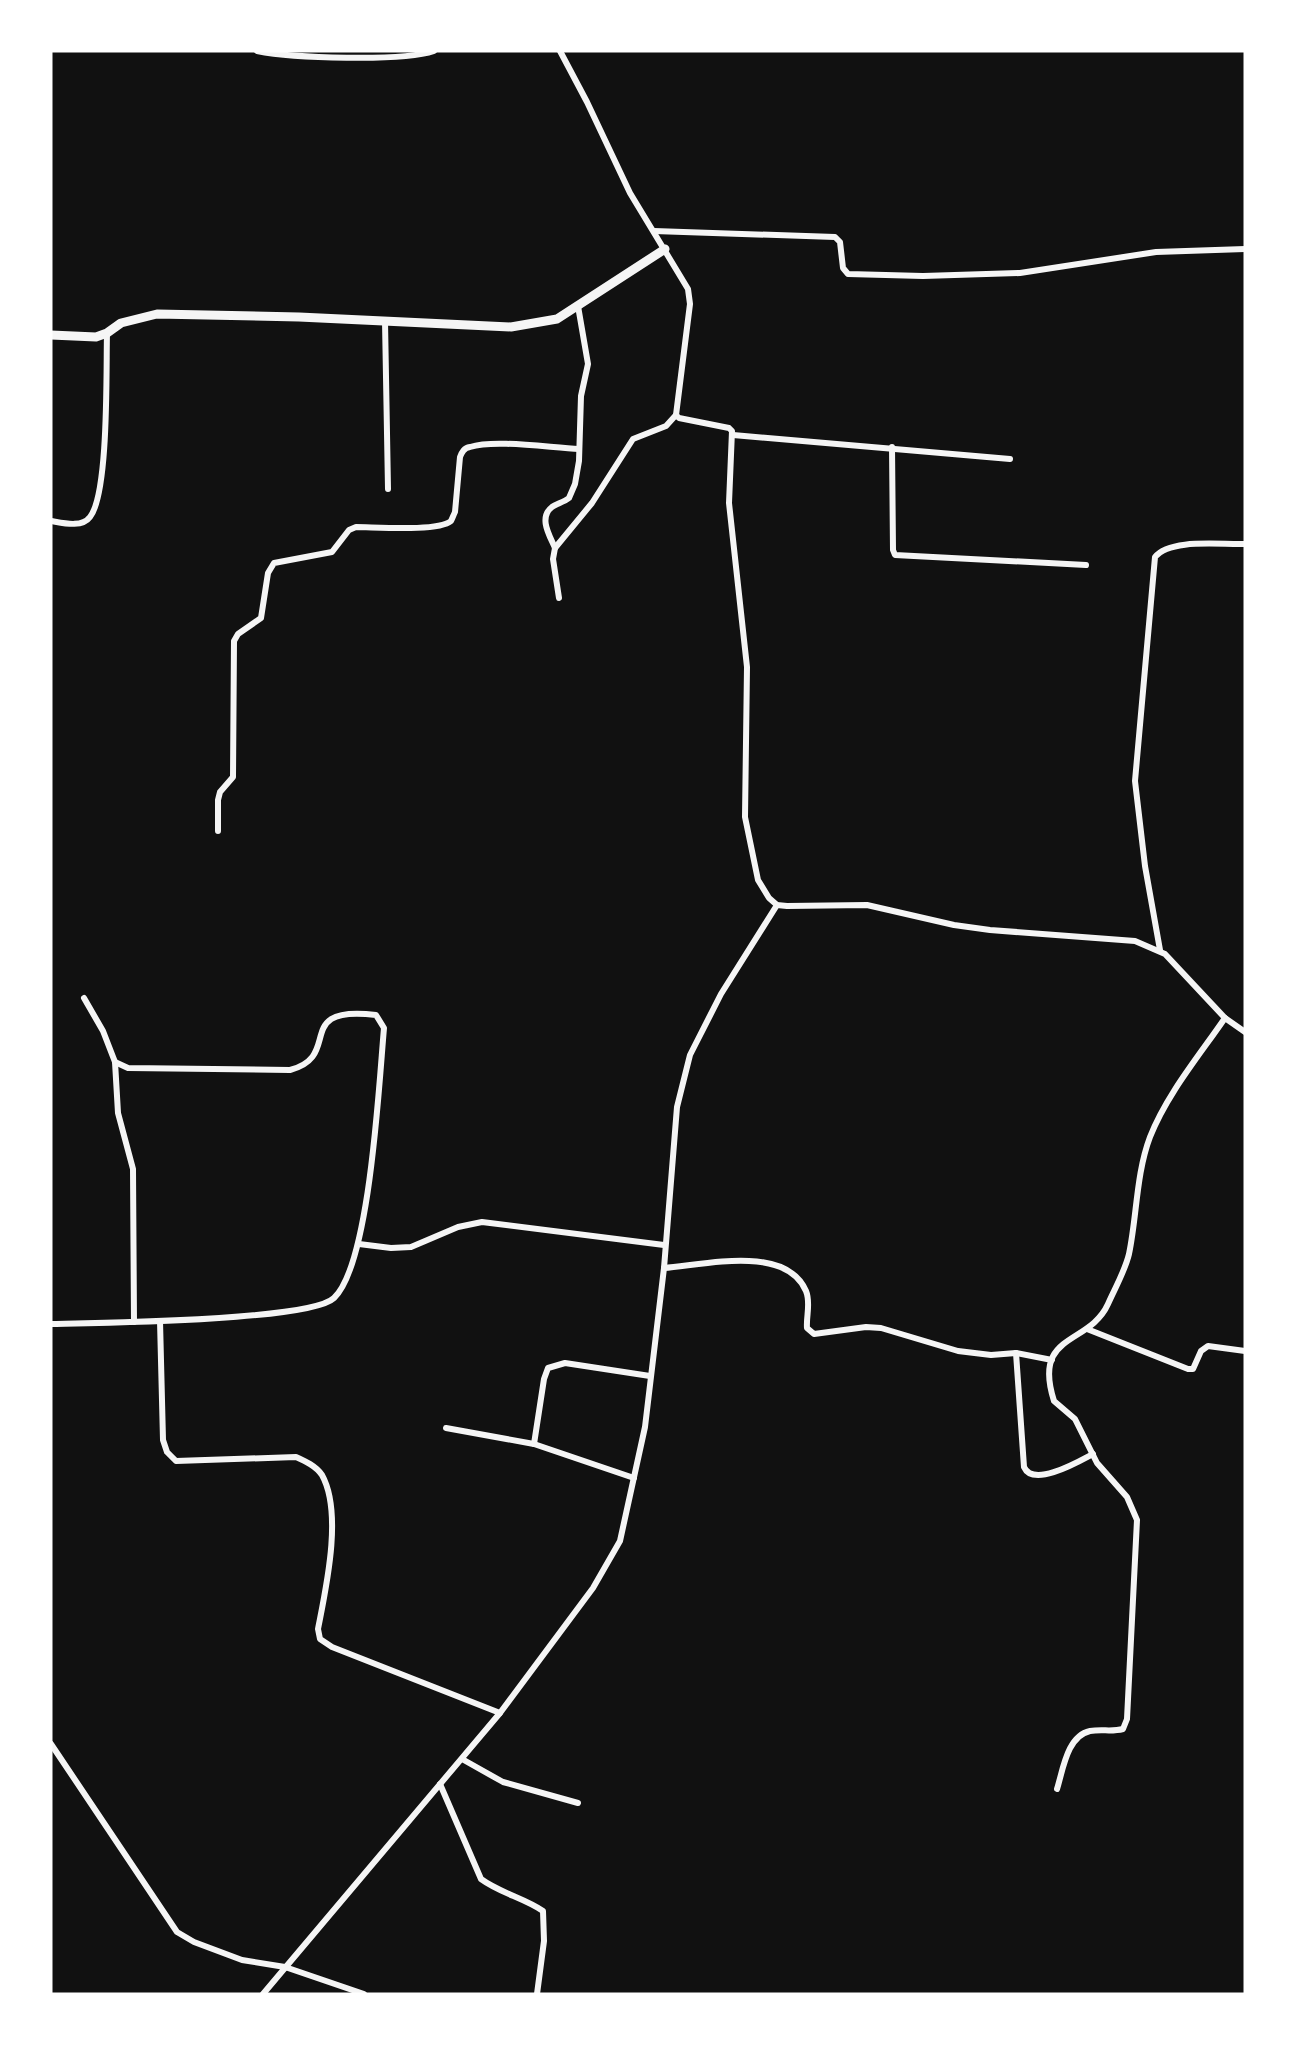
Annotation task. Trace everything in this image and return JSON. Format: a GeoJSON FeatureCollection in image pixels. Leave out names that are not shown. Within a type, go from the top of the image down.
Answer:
{"type":"FeatureCollection","features":[{"type":"Feature","properties":{"kind":"street"},"geometry":{"type":"LineString","coordinates":[[257,51],[284,54],[406,57],[434,51]]}},
{"type":"Feature","properties":{"kind":"street"},"geometry":{"type":"LineString","coordinates":[[559,598],[553,559],[555,548],[592,503],[633,439],[666,426],[676,415],[690,304],[688,289],[630,193],[560,51]]}},
{"type":"Feature","properties":{"kind":"street"},"geometry":{"type":"LineString","coordinates":[[654,231],[835,237],[840,242],[843,268],[848,274],[913,276],[1020,273],[1156,252],[1245,249]]}},
{"type":"Feature","properties":{"kind":"street"},"geometry":{"type":"LineString","coordinates":[[51,335],[96,337],[107,333],[121,323],[157,314],[511,327],[557,319],[665,249]]}},
{"type":"Feature","properties":{"kind":"street"},"geometry":{"type":"LineString","coordinates":[[555,548],[545,525],[546,515],[552,507],[569,498],[575,484],[581,396],[588,364],[578,306]]}},
{"type":"Feature","properties":{"kind":"street"},"geometry":{"type":"LineString","coordinates":[[386,321],[388,489]]}},
{"type":"Feature","properties":{"kind":"street"},"geometry":{"type":"LineString","coordinates":[[51,521],[83,523],[90,518],[95,507],[105,438],[107,333]]}},
{"type":"Feature","properties":{"kind":"street"},"geometry":{"type":"LineString","coordinates":[[676,415],[679,418],[729,428],[733,435],[728,491],[747,667],[745,817],[758,880],[769,898],[777,904],[867,905],[954,925],[1135,941],[1160,950],[1225,1018],[1245,1032]]}},
{"type":"Feature","properties":{"kind":"street"},"geometry":{"type":"LineString","coordinates":[[733,435],[1010,459]]}},
{"type":"Feature","properties":{"kind":"street"},"geometry":{"type":"LineString","coordinates":[[218,831],[220,792],[233,777],[234,640],[238,634],[261,618],[268,573],[274,563],[332,552],[349,530],[356,527],[444,525],[452,520],[455,513],[460,457],[463,450],[470,447],[494,445],[579,449]]}},
{"type":"Feature","properties":{"kind":"street"},"geometry":{"type":"LineString","coordinates":[[892,447],[893,550],[895,555],[1086,564]]}},
{"type":"Feature","properties":{"kind":"street"},"geometry":{"type":"LineString","coordinates":[[1160,950],[1145,866],[1135,781],[1155,557],[1161,549],[1174,545],[1245,544]]}},
{"type":"Feature","properties":{"kind":"street"},"geometry":{"type":"LineString","coordinates":[[263,1994],[500,1713],[593,1588],[620,1541],[645,1427],[664,1268],[664,1245],[677,1107],[690,1055],[721,994],[777,904]]}},
{"type":"Feature","properties":{"kind":"street"},"geometry":{"type":"LineString","coordinates":[[84,998],[103,1031],[115,1062],[118,1113],[133,1169],[134,1322]]}},
{"type":"Feature","properties":{"kind":"street"},"geometry":{"type":"LineString","coordinates":[[51,1324],[197,1320],[293,1309],[326,1302],[333,1299],[342,1288],[359,1244],[384,1028],[376,1015],[342,1014],[330,1018],[323,1027],[314,1059],[304,1066],[290,1070],[128,1068],[115,1062]]}},
{"type":"Feature","properties":{"kind":"street"},"geometry":{"type":"LineString","coordinates":[[1057,1789],[1073,1743],[1080,1735],[1088,1732],[1123,1729],[1127,1719],[1137,1520],[1127,1497],[1102,1470],[1075,1419],[1054,1401],[1050,1370],[1052,1360],[1063,1342],[1087,1329],[1100,1318],[1107,1308],[1128,1255],[1150,1138],[1177,1087],[1225,1018]]}},
{"type":"Feature","properties":{"kind":"street"},"geometry":{"type":"LineString","coordinates":[[359,1244],[391,1248],[411,1247],[458,1227],[482,1222],[664,1245]]}},
{"type":"Feature","properties":{"kind":"street"},"geometry":{"type":"LineString","coordinates":[[664,1268],[771,1262],[793,1273],[802,1284],[808,1299],[807,1321],[810,1332],[881,1328],[958,1351],[991,1354],[1016,1353],[1052,1360]]}},
{"type":"Feature","properties":{"kind":"street"},"geometry":{"type":"LineString","coordinates":[[160,1321],[163,1440],[176,1461],[296,1457],[308,1462],[321,1473],[330,1495],[331,1537],[318,1629],[320,1639],[332,1647],[500,1713]]}},
{"type":"Feature","properties":{"kind":"street"},"geometry":{"type":"LineString","coordinates":[[1087,1329],[1188,1369],[1195,1366],[1201,1351],[1208,1346],[1245,1351]]}},
{"type":"Feature","properties":{"kind":"street"},"geometry":{"type":"LineString","coordinates":[[1016,1353],[1024,1467],[1027,1473],[1031,1476],[1062,1469],[1093,1454]]}},
{"type":"Feature","properties":{"kind":"street"},"geometry":{"type":"LineString","coordinates":[[534,1444],[544,1379],[548,1368],[565,1363],[650,1376]]}},
{"type":"Feature","properties":{"kind":"street"},"geometry":{"type":"LineString","coordinates":[[446,1428],[534,1444],[634,1478]]}},
{"type":"Feature","properties":{"kind":"street"},"geometry":{"type":"LineString","coordinates":[[51,1744],[177,1932],[194,1942],[242,1960],[285,1967],[364,1994]]}},
{"type":"Feature","properties":{"kind":"street"},"geometry":{"type":"LineString","coordinates":[[462,1759],[503,1782],[578,1803]]}},
{"type":"Feature","properties":{"kind":"street"},"geometry":{"type":"LineString","coordinates":[[440,1784],[481,1879],[492,1887],[534,1904],[543,1911],[544,1941],[537,1994]]}}]}
